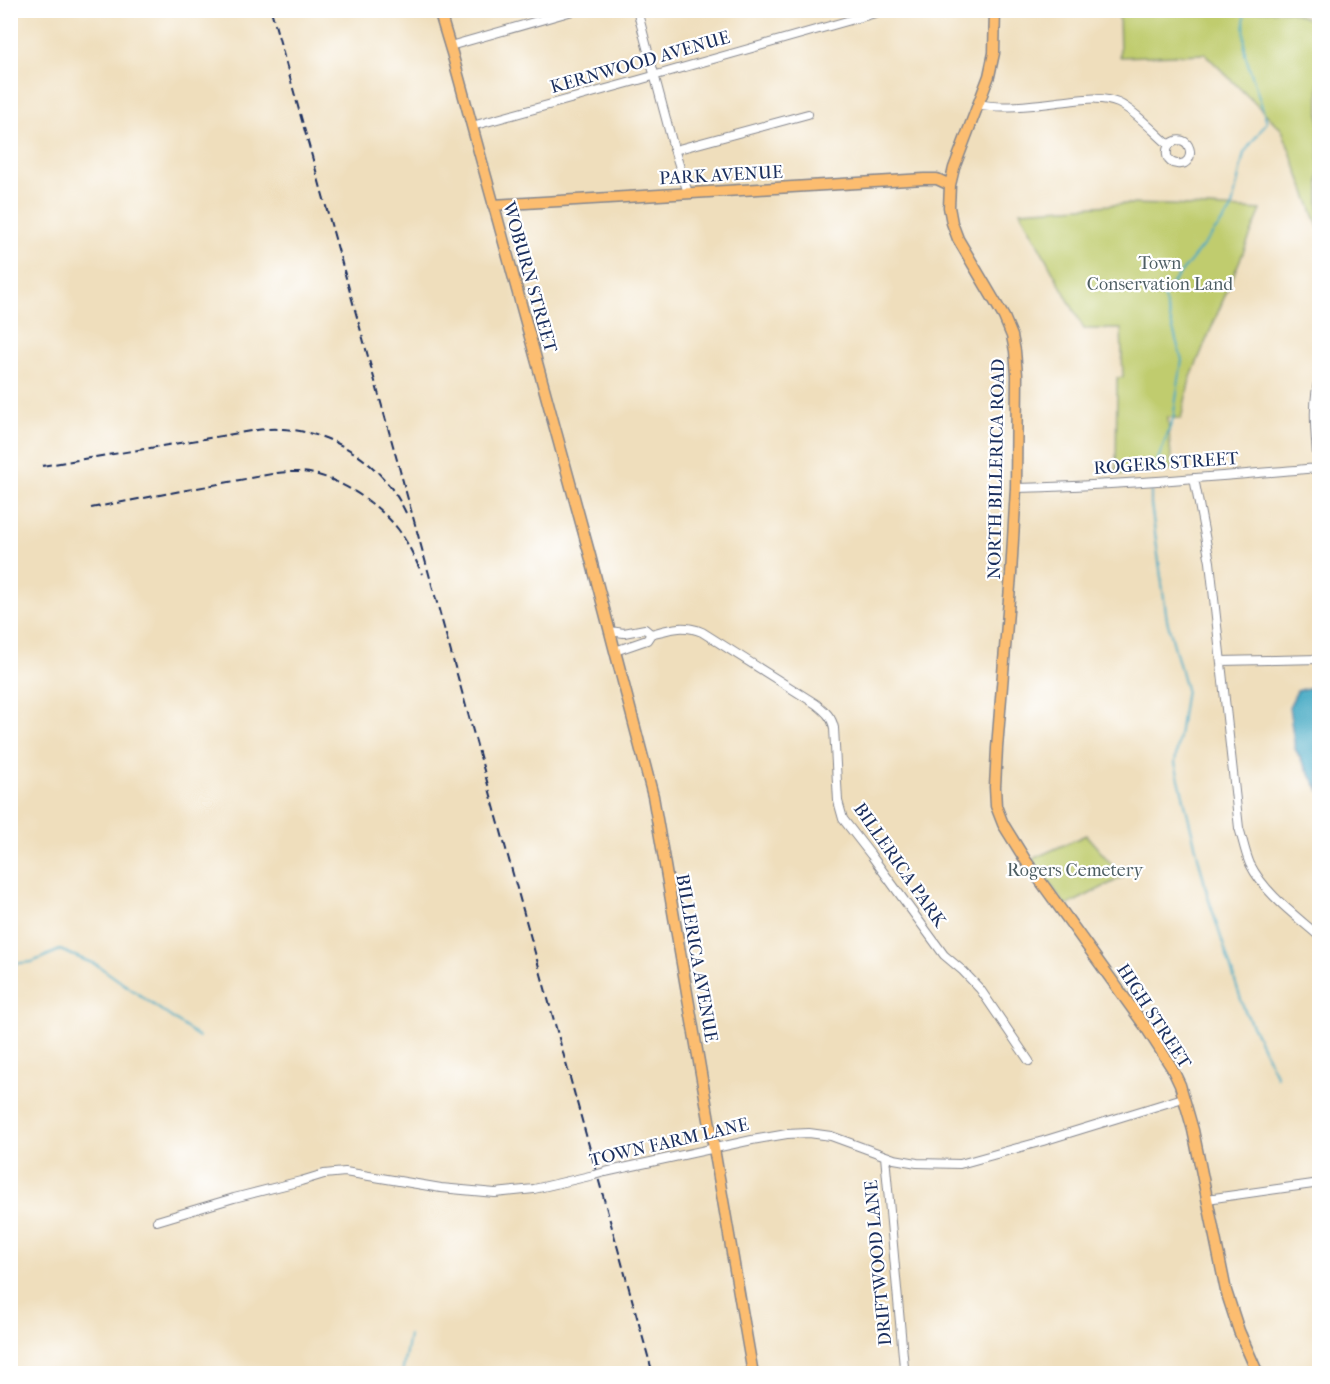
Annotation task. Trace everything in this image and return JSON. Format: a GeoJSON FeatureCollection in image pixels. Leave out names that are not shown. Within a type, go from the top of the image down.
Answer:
{"type":"FeatureCollection","features":[{"type":"Feature","properties":{"kind":"main road","name":"WOBURN STREET"},"geometry":{"type":"LineString","coordinates":[[439,10],[590,552]]}},
{"type":"Feature","properties":{"kind":"main road","name":"NORTH BILLERICA ROAD"},"geometry":{"type":"LineString","coordinates":[[995,10],[994,53],[989,76],[954,168],[950,185],[950,207],[952,223],[958,239],[1004,317],[1012,336],[1017,375],[1016,488],[997,748],[996,806]]}},
{"type":"Feature","properties":{"kind":"main road","name":"PARK AVENUE"},"geometry":{"type":"LineString","coordinates":[[493,205],[924,179],[937,179],[950,185]]}},
{"type":"Feature","properties":{"kind":"main road","name":"BILLERICA AVENUE"},"geometry":{"type":"LineString","coordinates":[[590,552],[652,796],[753,1374]]}},
{"type":"Feature","properties":{"kind":"main road","name":"HIGH STREET"},"geometry":{"type":"LineString","coordinates":[[996,806],[1003,824],[1026,861],[1162,1051],[1180,1085],[1192,1130],[1226,1291],[1239,1331],[1258,1374]]}},
{"type":"Feature","properties":{"kind":"street"},"geometry":{"type":"LineString","coordinates":[[450,46],[576,10]]}},
{"type":"Feature","properties":{"kind":"street"},"geometry":{"type":"LineString","coordinates":[[638,10],[688,193]]}},
{"type":"Feature","properties":{"kind":"street","name":"KERNWOOD AVENUE"},"geometry":{"type":"LineString","coordinates":[[472,126],[886,10]]}},
{"type":"Feature","properties":{"kind":"street"},"geometry":{"type":"LineString","coordinates":[[978,104],[1005,106],[1091,99],[1108,100],[1128,109],[1169,145]]}},
{"type":"Feature","properties":{"kind":"street"},"geometry":{"type":"LineString","coordinates":[[675,150],[808,114]]}},
{"type":"Feature","properties":{"kind":"street"},"geometry":{"type":"LineString","coordinates":[[1319,468],[1314,412],[1320,375]]}},
{"type":"Feature","properties":{"kind":"street","name":"ROGERS STREET"},"geometry":{"type":"LineString","coordinates":[[1016,488],[1319,468]]}},
{"type":"Feature","properties":{"kind":"street"},"geometry":{"type":"LineString","coordinates":[[1194,478],[1210,562],[1239,828],[1250,864],[1265,888],[1320,937]]}},
{"type":"Feature","properties":{"kind":"street","name":"BILLERICA PARK"},"geometry":{"type":"LineString","coordinates":[[615,651],[648,640],[651,634],[676,627],[694,629],[825,711],[833,721],[838,801],[843,819],[944,956],[980,989],[1029,1061]]}},
{"type":"Feature","properties":{"kind":"street","name":"BILLERICA PARK"},"geometry":{"type":"LineString","coordinates":[[610,631],[624,633],[645,629],[651,634]]}},
{"type":"Feature","properties":{"kind":"street"},"geometry":{"type":"LineString","coordinates":[[1221,661],[1320,659]]}},
{"type":"Feature","properties":{"kind":"street","name":"TOWN FARM LANE"},"geometry":{"type":"LineString","coordinates":[[157,1221],[324,1174],[345,1172],[441,1188],[495,1193],[534,1189],[714,1148],[788,1134],[809,1133],[831,1136],[894,1159],[917,1163],[961,1163],[1043,1141],[1183,1098]]}},
{"type":"Feature","properties":{"kind":"street","name":"DRIFTWOOD LANE"},"geometry":{"type":"LineString","coordinates":[[885,1156],[904,1367]]}},
{"type":"Feature","properties":{"kind":"street"},"geometry":{"type":"LineString","coordinates":[[1207,1199],[1320,1183]]}},
{"type":"Feature","properties":{"kind":"green space"},"geometry":{"type":"Polygon","coordinates":[[[1119,11],[1289,11],[1319,23],[1319,229],[1282,130],[1205,54],[1120,57],[1119,11]]]}},
{"type":"Feature","properties":{"kind":"green space","name":"Town Conservation Land"},"geometry":{"type":"Polygon","coordinates":[[[1127,204],[1261,210],[1190,379],[1181,419],[1168,417],[1172,470],[1116,475],[1117,378],[1123,377],[1121,329],[1084,329],[1020,211],[1127,204]]]}},
{"type":"Feature","properties":{"kind":"green space","name":"Rogers Cemetery"},"geometry":{"type":"Polygon","coordinates":[[[1086,835],[1123,877],[1066,906],[1032,859],[1086,835]]]}},
{"type":"Feature","properties":{"kind":"water"},"geometry":{"type":"Polygon","coordinates":[[[1311,687],[1319,689],[1319,790],[1295,749],[1289,707],[1297,691],[1311,687]]]}},
{"type":"Feature","properties":{"kind":"waterway"},"geometry":{"type":"LineString","coordinates":[[1154,470],[1173,419],[1182,360],[1163,295],[1231,211],[1244,153],[1267,122],[1245,54],[1244,10]]}},
{"type":"Feature","properties":{"kind":"waterway"},"geometry":{"type":"LineString","coordinates":[[1151,486],[1151,504],[1167,620],[1186,689],[1175,763],[1208,897],[1244,1009],[1277,1077]]}},
{"type":"Feature","properties":{"kind":"waterway"},"geometry":{"type":"LineString","coordinates":[[10,964],[32,962],[60,950],[97,965],[199,1037]]}},
{"type":"Feature","properties":{"kind":"waterway"},"geometry":{"type":"LineString","coordinates":[[402,1374],[409,1335]]}},
{"type":"Feature","properties":{"kind":"railway"},"geometry":{"type":"LineString","coordinates":[[271,10],[653,1374]]}},
{"type":"Feature","properties":{"kind":"railway"},"geometry":{"type":"LineString","coordinates":[[42,466],[257,430],[280,429],[325,438],[364,460],[381,475],[395,493],[406,513]]}},
{"type":"Feature","properties":{"kind":"railway"},"geometry":{"type":"LineString","coordinates":[[91,508],[277,473],[309,473],[325,477],[349,488],[381,511],[402,534],[422,574]]}}]}
